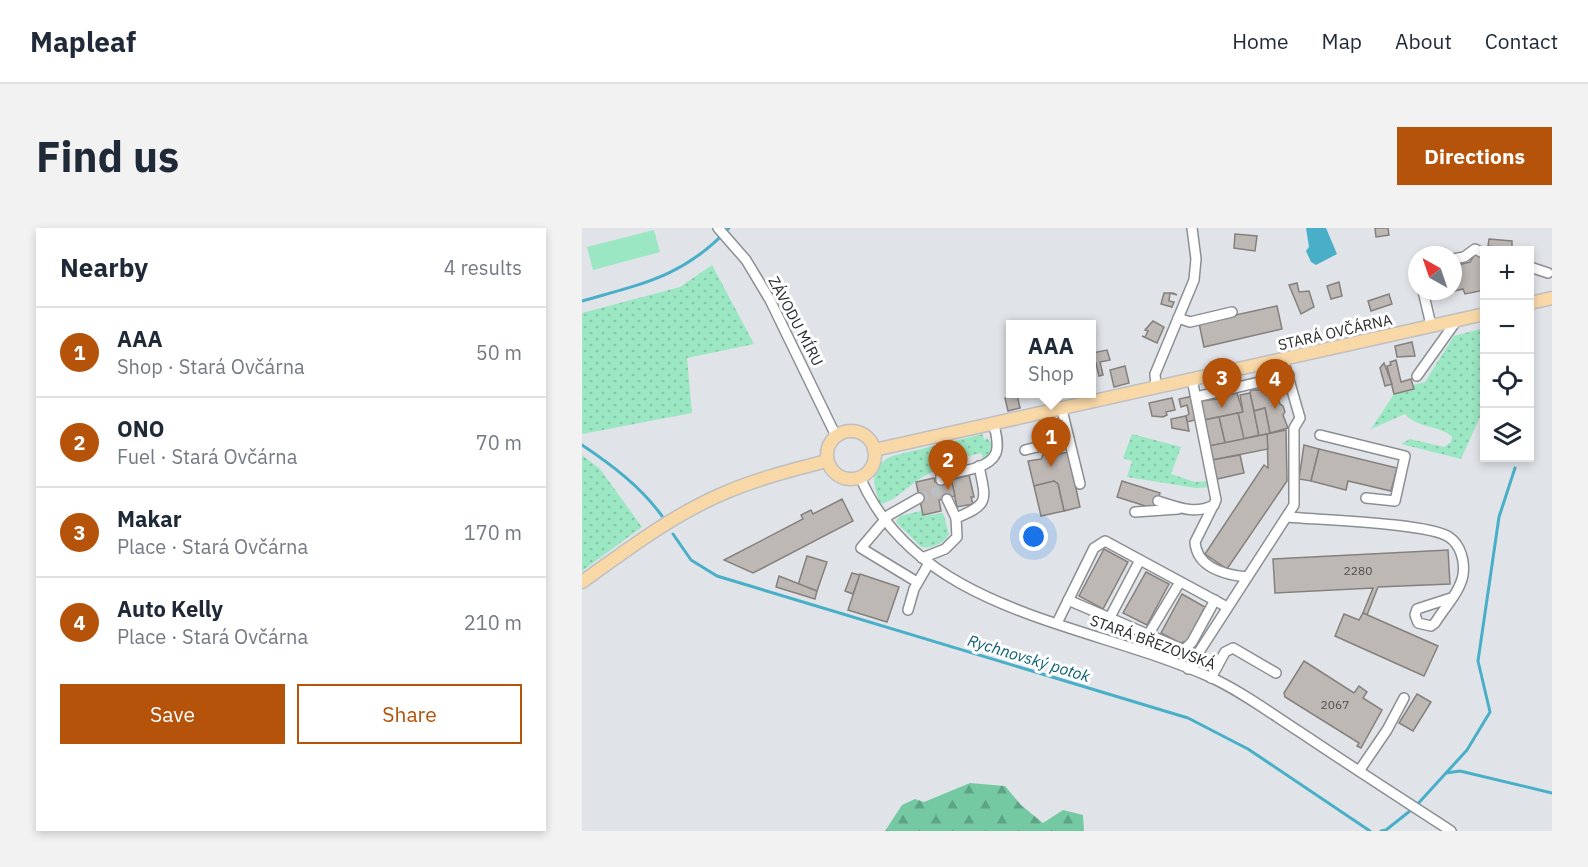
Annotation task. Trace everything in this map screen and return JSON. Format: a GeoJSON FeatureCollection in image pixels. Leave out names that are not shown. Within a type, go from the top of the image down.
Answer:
{"type":"FeatureCollection","features":[{"type":"Feature","properties":{"kind":"main road"},"geometry":{"type":"LineString","coordinates":[[1534,302],[1552,298]]}},
{"type":"Feature","properties":{"kind":"main road","name":"STARÁ OVČÁRNA"},"geometry":{"type":"LineString","coordinates":[[874,450],[1062,410],[1480,315]]}},
{"type":"Feature","properties":{"kind":"main road"},"geometry":{"type":"LineString","coordinates":[[848,431],[860,433],[868,439],[874,450],[871,467],[860,477],[840,476],[832,470],[827,461],[828,446],[836,436],[848,431]]}},
{"type":"Feature","properties":{"kind":"main road"},"geometry":{"type":"LineString","coordinates":[[582,582],[637,542],[700,504],[754,481],[827,461]]}},
{"type":"Feature","properties":{"kind":"street","name":"ZÁVODU MÍRU"},"geometry":{"type":"LineString","coordinates":[[718,228],[746,260],[770,300],[836,436]]}},
{"type":"Feature","properties":{"kind":"street"},"geometry":{"type":"LineString","coordinates":[[1156,387],[1155,374],[1194,280],[1197,259],[1192,228]]}},
{"type":"Feature","properties":{"kind":"street"},"geometry":{"type":"LineString","coordinates":[[1462,257],[1475,249],[1480,252]]}},
{"type":"Feature","properties":{"kind":"street"},"geometry":{"type":"LineString","coordinates":[[1534,268],[1548,273]]}},
{"type":"Feature","properties":{"kind":"street"},"geometry":{"type":"LineString","coordinates":[[1425,300],[1431,325]]}},
{"type":"Feature","properties":{"kind":"street"},"geometry":{"type":"LineString","coordinates":[[1178,318],[1190,322],[1232,312]]}},
{"type":"Feature","properties":{"kind":"street"},"geometry":{"type":"LineString","coordinates":[[1417,376],[1457,320]]}},
{"type":"Feature","properties":{"kind":"street"},"geometry":{"type":"LineString","coordinates":[[1188,669],[1294,505],[1294,428],[1300,418],[1283,359]]}},
{"type":"Feature","properties":{"kind":"street"},"geometry":{"type":"LineString","coordinates":[[1196,397],[1289,375]]}},
{"type":"Feature","properties":{"kind":"street"},"geometry":{"type":"LineString","coordinates":[[1192,379],[1216,500],[1195,542],[1198,555],[1220,573],[1247,577]]}},
{"type":"Feature","properties":{"kind":"street"},"geometry":{"type":"LineString","coordinates":[[1062,410],[1080,484]]}},
{"type":"Feature","properties":{"kind":"street"},"geometry":{"type":"LineString","coordinates":[[941,480],[941,476],[979,466],[996,454],[994,425]]}},
{"type":"Feature","properties":{"kind":"street"},"geometry":{"type":"LineString","coordinates":[[1320,435],[1405,456],[1395,501],[1366,498]]}},
{"type":"Feature","properties":{"kind":"street"},"geometry":{"type":"LineString","coordinates":[[1024,450],[1069,439]]}},
{"type":"Feature","properties":{"kind":"street"},"geometry":{"type":"LineString","coordinates":[[956,518],[984,504],[985,496],[979,466]]}},
{"type":"Feature","properties":{"kind":"street","name":"STARÁ BŘEZOVSKÁ"},"geometry":{"type":"LineString","coordinates":[[860,477],[884,520],[925,560],[950,578],[1001,603],[1211,678],[1451,831]]}},
{"type":"Feature","properties":{"kind":"street"},"geometry":{"type":"LineString","coordinates":[[917,582],[861,548],[884,520],[899,508],[919,498]]}},
{"type":"Feature","properties":{"kind":"street"},"geometry":{"type":"LineString","coordinates":[[908,610],[925,560],[953,543],[958,531],[956,518],[947,499]]}},
{"type":"Feature","properties":{"kind":"street"},"geometry":{"type":"LineString","coordinates":[[1158,501],[1202,511],[1214,505]]}},
{"type":"Feature","properties":{"kind":"street"},"geometry":{"type":"LineString","coordinates":[[1135,512],[1184,508]]}},
{"type":"Feature","properties":{"kind":"street"},"geometry":{"type":"LineString","coordinates":[[1288,517],[1424,529],[1449,537],[1461,552],[1463,567],[1458,587],[1450,598]]}},
{"type":"Feature","properties":{"kind":"street"},"geometry":{"type":"LineString","coordinates":[[1057,623],[1097,544],[1109,542],[1227,607]]}},
{"type":"Feature","properties":{"kind":"street"},"geometry":{"type":"LineString","coordinates":[[1109,619],[1140,560]]}},
{"type":"Feature","properties":{"kind":"street"},"geometry":{"type":"LineString","coordinates":[[1148,635],[1180,582]]}},
{"type":"Feature","properties":{"kind":"street"},"geometry":{"type":"LineString","coordinates":[[1068,600],[1184,650],[1192,642],[1215,600]]}},
{"type":"Feature","properties":{"kind":"street"},"geometry":{"type":"LineString","coordinates":[[1211,678],[1225,652],[1233,648],[1276,673]]}},
{"type":"Feature","properties":{"kind":"street"},"geometry":{"type":"LineString","coordinates":[[1359,771],[1387,730],[1404,698]]}},
{"type":"Feature","properties":{"kind":"green space"},"geometry":{"type":"Polygon","coordinates":[[[654,230],[660,252],[593,270],[587,247],[654,230]]]}},
{"type":"Feature","properties":{"kind":"green space"},"geometry":{"type":"Polygon","coordinates":[[[712,265],[754,344],[687,358],[692,413],[582,434],[582,313],[680,287],[712,265]]]}},
{"type":"Feature","properties":{"kind":"green space"},"geometry":{"type":"Polygon","coordinates":[[[1480,329],[1480,417],[1461,459],[1401,444],[1410,439],[1444,447],[1451,442],[1452,436],[1415,422],[1405,414],[1371,429],[1394,394],[1414,389],[1413,385],[1425,382],[1454,336],[1480,329]]]}},
{"type":"Feature","properties":{"kind":"green space"},"geometry":{"type":"Polygon","coordinates":[[[983,434],[984,440],[987,438],[992,443],[989,457],[984,460],[981,453],[941,463],[936,471],[920,478],[895,498],[880,504],[874,476],[879,465],[884,461],[892,456],[983,434]]]}},
{"type":"Feature","properties":{"kind":"green space"},"geometry":{"type":"Polygon","coordinates":[[[1132,434],[1181,447],[1171,474],[1195,482],[1208,481],[1210,487],[1196,488],[1127,477],[1132,461],[1123,458],[1132,434]]]}},
{"type":"Feature","properties":{"kind":"green space"},"geometry":{"type":"Polygon","coordinates":[[[582,455],[600,469],[642,527],[582,571],[582,455]]]}},
{"type":"Feature","properties":{"kind":"green space"},"geometry":{"type":"Polygon","coordinates":[[[921,511],[923,516],[943,513],[949,534],[941,543],[921,547],[896,522],[900,516],[921,511]]]}},
{"type":"Feature","properties":{"kind":"green space"},"geometry":{"type":"Polygon","coordinates":[[[970,783],[1005,786],[1021,805],[1043,823],[1063,810],[1083,815],[1084,831],[885,831],[902,805],[915,799],[924,802],[970,783]]]}},
{"type":"Feature","properties":{"kind":"water"},"geometry":{"type":"Polygon","coordinates":[[[1306,228],[1326,228],[1337,254],[1316,265],[1311,262],[1306,251],[1309,247],[1306,228]]]}},
{"type":"Feature","properties":{"kind":"building"},"geometry":{"type":"Polygon","coordinates":[[[1375,228],[1388,228],[1389,235],[1376,237],[1375,228]]]}},
{"type":"Feature","properties":{"kind":"building"},"geometry":{"type":"Polygon","coordinates":[[[1235,234],[1257,236],[1255,251],[1234,248],[1235,234]]]}},
{"type":"Feature","properties":{"kind":"building"},"geometry":{"type":"Polygon","coordinates":[[[1489,239],[1512,241],[1512,246],[1488,246],[1489,239]]]}},
{"type":"Feature","properties":{"kind":"building"},"geometry":{"type":"Polygon","coordinates":[[[1476,252],[1480,255],[1480,291],[1465,294],[1462,289],[1462,264],[1470,262],[1476,252]]]}},
{"type":"Feature","properties":{"kind":"building"},"geometry":{"type":"Polygon","coordinates":[[[1339,282],[1342,296],[1331,299],[1327,286],[1339,282]]]}},
{"type":"Feature","properties":{"kind":"building"},"geometry":{"type":"Polygon","coordinates":[[[1297,283],[1299,292],[1309,291],[1314,307],[1301,314],[1289,285],[1297,283]]]}},
{"type":"Feature","properties":{"kind":"building"},"geometry":{"type":"Polygon","coordinates":[[[1164,293],[1170,293],[1169,301],[1174,302],[1172,307],[1161,304],[1164,293]]]}},
{"type":"Feature","properties":{"kind":"building"},"geometry":{"type":"Polygon","coordinates":[[[1389,294],[1392,304],[1371,311],[1368,301],[1389,294]]]}},
{"type":"Feature","properties":{"kind":"building"},"geometry":{"type":"Polygon","coordinates":[[[1277,306],[1282,329],[1204,347],[1199,323],[1277,306]]]}},
{"type":"Feature","properties":{"kind":"building"},"geometry":{"type":"Polygon","coordinates":[[[1153,321],[1164,327],[1157,343],[1142,336],[1145,337],[1148,331],[1145,330],[1153,321]]]}},
{"type":"Feature","properties":{"kind":"building"},"geometry":{"type":"Polygon","coordinates":[[[1412,342],[1415,356],[1397,357],[1395,346],[1412,342]]]}},
{"type":"Feature","properties":{"kind":"building"},"geometry":{"type":"Polygon","coordinates":[[[1107,350],[1110,360],[1100,362],[1103,375],[1099,376],[1096,363],[1096,352],[1107,350]]]}},
{"type":"Feature","properties":{"kind":"building"},"geometry":{"type":"Polygon","coordinates":[[[1396,360],[1401,382],[1411,379],[1414,389],[1394,394],[1387,366],[1396,360]]]}},
{"type":"Feature","properties":{"kind":"building"},"geometry":{"type":"Polygon","coordinates":[[[1384,363],[1392,384],[1385,386],[1380,368],[1384,363]]]}},
{"type":"Feature","properties":{"kind":"building"},"geometry":{"type":"Polygon","coordinates":[[[1125,366],[1129,383],[1114,387],[1110,370],[1125,366]]]}},
{"type":"Feature","properties":{"kind":"building"},"geometry":{"type":"Polygon","coordinates":[[[1274,385],[1285,412],[1283,415],[1288,428],[1270,433],[1265,408],[1254,411],[1250,393],[1251,390],[1265,390],[1266,387],[1274,385]]]}},
{"type":"Feature","properties":{"kind":"building"},"geometry":{"type":"Polygon","coordinates":[[[1237,393],[1243,412],[1204,420],[1201,401],[1226,398],[1227,395],[1237,393]]]}},
{"type":"Feature","properties":{"kind":"building"},"geometry":{"type":"Polygon","coordinates":[[[1250,393],[1259,435],[1243,439],[1238,413],[1243,412],[1240,395],[1250,393]]]}},
{"type":"Feature","properties":{"kind":"building"},"geometry":{"type":"Polygon","coordinates":[[[1193,396],[1198,419],[1187,422],[1186,416],[1189,414],[1187,405],[1181,407],[1179,399],[1193,396]]]}},
{"type":"Feature","properties":{"kind":"building"},"geometry":{"type":"Polygon","coordinates":[[[1005,398],[1018,398],[1020,408],[1008,411],[1005,398]]]}},
{"type":"Feature","properties":{"kind":"building"},"geometry":{"type":"Polygon","coordinates":[[[1172,398],[1175,410],[1166,412],[1167,415],[1163,417],[1152,416],[1149,403],[1172,398]]]}},
{"type":"Feature","properties":{"kind":"building"},"geometry":{"type":"Polygon","coordinates":[[[1265,408],[1270,433],[1259,436],[1254,411],[1265,408]]]}},
{"type":"Feature","properties":{"kind":"building"},"geometry":{"type":"Polygon","coordinates":[[[1238,413],[1244,439],[1225,443],[1219,417],[1238,413]]]}},
{"type":"Feature","properties":{"kind":"building"},"geometry":{"type":"Polygon","coordinates":[[[1186,416],[1189,431],[1172,428],[1171,419],[1186,416]]]}},
{"type":"Feature","properties":{"kind":"building"},"geometry":{"type":"Polygon","coordinates":[[[1219,417],[1225,443],[1209,446],[1204,420],[1219,417]]]}},
{"type":"Feature","properties":{"kind":"building"},"geometry":{"type":"Polygon","coordinates":[[[1286,430],[1287,481],[1227,569],[1205,554],[1264,465],[1268,468],[1267,434],[1286,430]]]}},
{"type":"Feature","properties":{"kind":"building"},"geometry":{"type":"Polygon","coordinates":[[[1267,434],[1268,449],[1212,460],[1209,446],[1267,434]]]}},
{"type":"Feature","properties":{"kind":"building"},"geometry":{"type":"Polygon","coordinates":[[[1304,445],[1319,449],[1311,481],[1299,479],[1304,445]]]}},
{"type":"Feature","properties":{"kind":"building"},"geometry":{"type":"Polygon","coordinates":[[[1046,449],[1055,455],[1068,452],[1080,507],[1064,511],[1058,484],[1054,481],[1034,486],[1028,461],[1041,459],[1046,449]]]}},
{"type":"Feature","properties":{"kind":"building"},"geometry":{"type":"Polygon","coordinates":[[[1319,449],[1397,468],[1391,491],[1348,481],[1346,490],[1311,481],[1319,449]]]}},
{"type":"Feature","properties":{"kind":"building"},"geometry":{"type":"Polygon","coordinates":[[[1240,455],[1244,473],[1217,479],[1212,460],[1240,455]]]}},
{"type":"Feature","properties":{"kind":"building"},"geometry":{"type":"Polygon","coordinates":[[[969,475],[974,497],[971,497],[973,504],[957,507],[951,480],[969,475]]]}},
{"type":"Feature","properties":{"kind":"building"},"geometry":{"type":"Polygon","coordinates":[[[934,478],[935,482],[951,478],[955,496],[939,500],[941,511],[923,515],[916,482],[934,478]]]}},
{"type":"Feature","properties":{"kind":"building"},"geometry":{"type":"Polygon","coordinates":[[[1054,481],[1058,484],[1064,511],[1041,516],[1034,486],[1054,481]]]}},
{"type":"Feature","properties":{"kind":"building"},"geometry":{"type":"Polygon","coordinates":[[[1122,481],[1160,493],[1155,509],[1117,497],[1122,481]]]}},
{"type":"Feature","properties":{"kind":"building"},"geometry":{"type":"Polygon","coordinates":[[[842,499],[853,521],[753,573],[724,560],[803,519],[801,515],[811,510],[813,514],[842,499]]]}},
{"type":"Feature","properties":{"kind":"building"},"geometry":{"type":"Polygon","coordinates":[[[1104,549],[1128,562],[1103,609],[1079,596],[1104,549]]]}},
{"type":"Feature","properties":{"kind":"building"},"geometry":{"type":"Polygon","coordinates":[[[1448,550],[1450,584],[1378,587],[1367,615],[1363,613],[1373,588],[1275,593],[1273,559],[1448,550]]]}},
{"type":"Feature","properties":{"kind":"building"},"geometry":{"type":"Polygon","coordinates":[[[807,556],[827,562],[817,591],[798,585],[807,556]]]}},
{"type":"Feature","properties":{"kind":"building"},"geometry":{"type":"Polygon","coordinates":[[[1146,572],[1169,584],[1147,625],[1123,613],[1146,572]]]}},
{"type":"Feature","properties":{"kind":"building"},"geometry":{"type":"Polygon","coordinates":[[[852,573],[860,575],[853,594],[845,591],[852,573]]]}},
{"type":"Feature","properties":{"kind":"building"},"geometry":{"type":"Polygon","coordinates":[[[860,574],[899,587],[887,622],[848,610],[860,574]]]}},
{"type":"Feature","properties":{"kind":"building"},"geometry":{"type":"Polygon","coordinates":[[[779,576],[817,591],[815,599],[776,587],[779,576]]]}},
{"type":"Feature","properties":{"kind":"building"},"geometry":{"type":"Polygon","coordinates":[[[1182,594],[1205,607],[1187,641],[1180,643],[1161,633],[1182,594]]]}},
{"type":"Feature","properties":{"kind":"building"},"geometry":{"type":"Polygon","coordinates":[[[1363,613],[1438,646],[1424,676],[1335,636],[1344,614],[1359,620],[1363,613]]]}},
{"type":"Feature","properties":{"kind":"building"},"geometry":{"type":"Polygon","coordinates":[[[1304,661],[1354,693],[1359,686],[1367,692],[1363,698],[1382,710],[1361,748],[1357,746],[1359,743],[1285,697],[1284,693],[1304,661]]]}},
{"type":"Feature","properties":{"kind":"building"},"geometry":{"type":"Polygon","coordinates":[[[1417,694],[1431,702],[1413,731],[1399,723],[1417,694]]]}},
{"type":"Feature","properties":{"kind":"waterway"},"geometry":{"type":"LineString","coordinates":[[582,301],[643,283],[679,268],[713,244],[729,228]]}},
{"type":"Feature","properties":{"kind":"waterway","name":"Rychnovský potok"},"geometry":{"type":"LineString","coordinates":[[582,445],[625,477],[645,495],[662,516]]}},
{"type":"Feature","properties":{"kind":"waterway"},"geometry":{"type":"LineString","coordinates":[[1446,773],[1467,750],[1490,712],[1478,661],[1499,517],[1515,468]]}},
{"type":"Feature","properties":{"kind":"waterway","name":"Rychnovský potok"},"geometry":{"type":"LineString","coordinates":[[673,534],[691,560],[717,576],[1188,718],[1248,749],[1370,831]]}},
{"type":"Feature","properties":{"kind":"waterway"},"geometry":{"type":"LineString","coordinates":[[1381,831],[1386,830],[1415,807],[1446,773],[1460,771],[1552,793]]}},
{"type":"Feature","properties":{"kind":"tunnel"},"geometry":{"type":"LineString","coordinates":[[919,498],[942,490]]}},
{"type":"Feature","properties":{"kind":"place","name":"Makar"},"geometry":{"type":"Point","coordinates":[1222,408]}},
{"type":"Feature","properties":{"kind":"place","name":"Auto Kelly"},"geometry":{"type":"Point","coordinates":[1275,409]}},
{"type":"Feature","properties":{"kind":"place","name":"AAA"},"geometry":{"type":"Point","coordinates":[1051,467]}},
{"type":"Feature","properties":{"kind":"place","name":"ONO"},"geometry":{"type":"Point","coordinates":[948,490]}}]}
